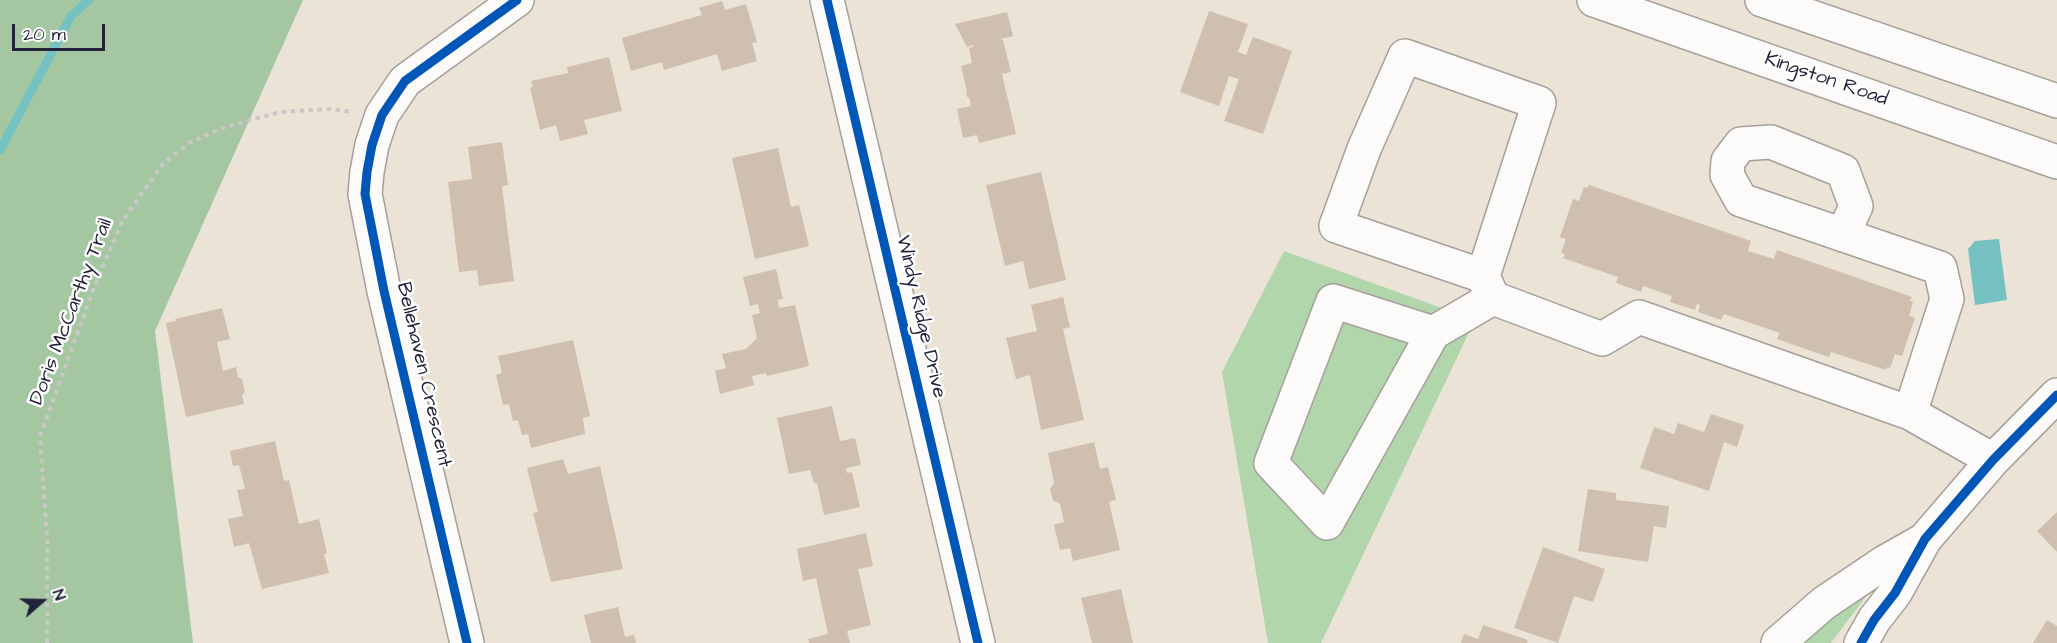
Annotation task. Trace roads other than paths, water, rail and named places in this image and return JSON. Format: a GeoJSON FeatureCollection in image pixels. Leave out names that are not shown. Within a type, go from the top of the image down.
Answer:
{"type":"FeatureCollection","features":[{"type":"Feature","properties":{"kind":"street","name":"Bellehaven Crescent"},"geometry":{"type":"LineString","coordinates":[[467,643],[384,291],[365,194],[372,145],[382,115],[405,81],[517,0]]}},
{"type":"Feature","properties":{"kind":"street","name":"Windy Ridge Drive"},"geometry":{"type":"LineString","coordinates":[[827,0],[978,643]]}},
{"type":"Feature","properties":{"kind":"street","name":"Kingston Road"},"geometry":{"type":"LineString","coordinates":[[1594,0],[2057,162]]}},
{"type":"Feature","properties":{"kind":"street"},"geometry":{"type":"LineString","coordinates":[[1762,0],[2057,101]]}},
{"type":"Feature","properties":{"kind":"street"},"geometry":{"type":"LineString","coordinates":[[1433,333],[1333,301],[1271,463],[1327,523],[1433,333],[1488,287],[1539,103],[1405,56],[1364,149],[1336,226],[1488,287],[1602,339],[1639,317],[1910,412],[1993,460]]}},
{"type":"Feature","properties":{"kind":"street"},"geometry":{"type":"LineString","coordinates":[[1843,235],[1940,268],[1947,299],[1910,412]]}},
{"type":"Feature","properties":{"kind":"street"},"geometry":{"type":"LineString","coordinates":[[1861,643],[1874,620],[1895,593],[1925,539],[1993,460],[2057,395]]}},
{"type":"Feature","properties":{"kind":"street"},"geometry":{"type":"LineString","coordinates":[[1778,643],[1824,603],[1885,562],[1925,539]]}},
{"type":"Feature","properties":{"kind":"water"},"geometry":{"type":"Polygon","coordinates":[[[1999,239],[2007,300],[1975,305],[1968,249],[1975,241],[1999,239]]]}},
{"type":"Feature","properties":{"kind":"waterway"},"geometry":{"type":"LineString","coordinates":[[0,150],[71,16],[89,0]]}}]}
